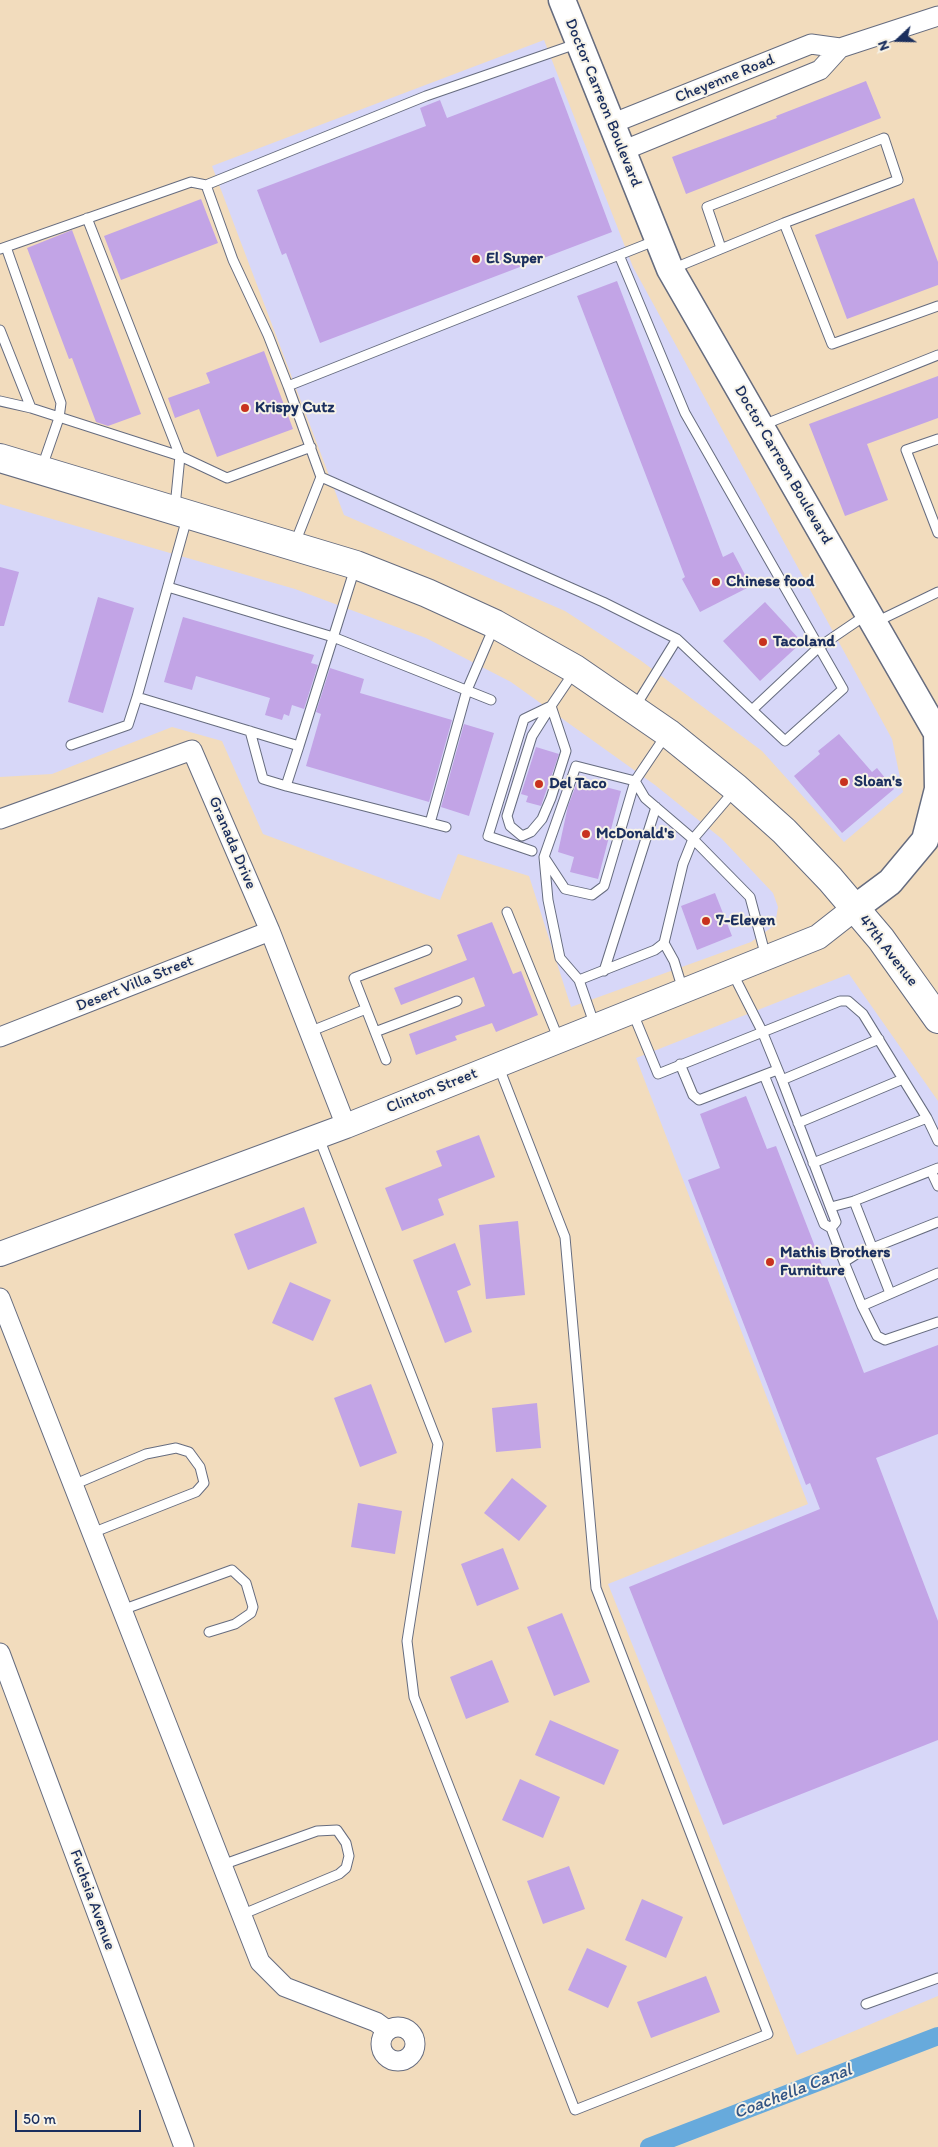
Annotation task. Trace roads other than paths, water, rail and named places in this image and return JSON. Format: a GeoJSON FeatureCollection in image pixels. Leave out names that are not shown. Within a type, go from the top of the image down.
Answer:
{"type":"FeatureCollection","features":[{"type":"Feature","properties":{"kind":"main road","name":"Doctor Carreon Boulevard"},"geometry":{"type":"LineString","coordinates":[[562,0],[670,269],[937,733],[938,789],[925,840],[890,882],[855,908]]}},
{"type":"Feature","properties":{"kind":"main road","name":"47th Avenue"},"geometry":{"type":"LineString","coordinates":[[0,458],[356,565],[427,593],[495,624],[575,670],[668,733],[736,788],[784,831],[855,908],[938,1019]]}},
{"type":"Feature","properties":{"kind":"street","name":"Cheyenne Road"},"geometry":{"type":"LineString","coordinates":[[612,124],[811,44],[840,48],[938,16]]}},
{"type":"Feature","properties":{"kind":"street","name":"Cheyenne Road"},"geometry":{"type":"LineString","coordinates":[[622,151],[820,70],[840,48]]}},
{"type":"Feature","properties":{"kind":"street","name":"Granada Drive"},"geometry":{"type":"LineString","coordinates":[[0,819],[97,782],[192,750],[270,931],[346,1126]]}},
{"type":"Feature","properties":{"kind":"street","name":"Clinton Street"},"geometry":{"type":"LineString","coordinates":[[0,1254],[346,1126],[683,991],[818,936],[855,908]]}},
{"type":"Feature","properties":{"kind":"street","name":"Desert Villa Street"},"geometry":{"type":"LineString","coordinates":[[0,1038],[270,931]]}},
{"type":"Feature","properties":{"kind":"street"},"geometry":{"type":"LineString","coordinates":[[0,1298],[260,1962],[285,1987],[376,2022],[387,2030]]}},
{"type":"Feature","properties":{"kind":"street","name":"Fuchsia Avenue"},"geometry":{"type":"LineString","coordinates":[[0,1653],[184,2147]]}},
{"type":"Feature","properties":{"kind":"lane"},"geometry":{"type":"LineString","coordinates":[[41,470],[59,418],[61,403],[3,248],[191,182],[206,185],[426,96],[579,43]]}},
{"type":"Feature","properties":{"kind":"lane"},"geometry":{"type":"LineString","coordinates":[[670,269],[898,180],[884,138],[707,207],[721,248]]}},
{"type":"Feature","properties":{"kind":"lane"},"geometry":{"type":"LineString","coordinates":[[206,185],[233,260],[268,335],[321,477],[294,546]]}},
{"type":"Feature","properties":{"kind":"lane"},"geometry":{"type":"LineString","coordinates":[[71,745],[128,725],[168,587],[182,512],[180,456],[87,218]]}},
{"type":"Feature","properties":{"kind":"lane"},"geometry":{"type":"LineString","coordinates":[[784,223],[832,344],[938,306]]}},
{"type":"Feature","properties":{"kind":"lane"},"geometry":{"type":"LineString","coordinates":[[288,386],[658,240]]}},
{"type":"Feature","properties":{"kind":"lane"},"geometry":{"type":"LineString","coordinates":[[321,477],[603,602],[677,639],[785,741],[843,689],[685,413],[619,255]]}},
{"type":"Feature","properties":{"kind":"lane"},"geometry":{"type":"LineString","coordinates":[[0,330],[31,408]]}},
{"type":"Feature","properties":{"kind":"lane"},"geometry":{"type":"LineString","coordinates":[[760,426],[938,355]]}},
{"type":"Feature","properties":{"kind":"lane"},"geometry":{"type":"LineString","coordinates":[[0,401],[31,408],[180,456],[228,478],[311,447]]}},
{"type":"Feature","properties":{"kind":"lane"},"geometry":{"type":"LineString","coordinates":[[938,439],[906,450],[938,533]]}},
{"type":"Feature","properties":{"kind":"lane"},"geometry":{"type":"LineString","coordinates":[[286,786],[356,565]]}},
{"type":"Feature","properties":{"kind":"lane"},"geometry":{"type":"LineString","coordinates":[[168,587],[333,637],[492,700]]}},
{"type":"Feature","properties":{"kind":"lane"},"geometry":{"type":"LineString","coordinates":[[752,710],[818,647],[871,618],[938,592]]}},
{"type":"Feature","properties":{"kind":"lane"},"geometry":{"type":"LineString","coordinates":[[430,823],[467,690],[495,624]]}},
{"type":"Feature","properties":{"kind":"lane"},"geometry":{"type":"LineString","coordinates":[[633,709],[677,639]]}},
{"type":"Feature","properties":{"kind":"lane"},"geometry":{"type":"LineString","coordinates":[[551,706],[566,751],[552,798],[542,819],[532,832],[522,836],[510,826],[507,816],[532,736],[551,706],[575,670]]}},
{"type":"Feature","properties":{"kind":"lane"},"geometry":{"type":"LineString","coordinates":[[137,697],[298,746]]}},
{"type":"Feature","properties":{"kind":"lane"},"geometry":{"type":"LineString","coordinates":[[532,851],[488,836],[524,719],[551,706]]}},
{"type":"Feature","properties":{"kind":"lane"},"geometry":{"type":"LineString","coordinates":[[250,732],[263,779],[446,827]]}},
{"type":"Feature","properties":{"kind":"lane"},"geometry":{"type":"LineString","coordinates":[[544,857],[565,888],[592,895],[604,886],[635,781],[668,733]]}},
{"type":"Feature","properties":{"kind":"lane"},"geometry":{"type":"LineString","coordinates":[[595,1026],[579,980],[560,958],[548,900],[544,857],[576,766],[635,781],[645,798],[693,838],[750,896],[766,957]]}},
{"type":"Feature","properties":{"kind":"lane"},"geometry":{"type":"LineString","coordinates":[[579,980],[655,950],[664,943],[683,864],[693,838],[736,788]]}},
{"type":"Feature","properties":{"kind":"lane"},"geometry":{"type":"LineString","coordinates":[[604,971],[656,808]]}},
{"type":"Feature","properties":{"kind":"lane"},"geometry":{"type":"LineString","coordinates":[[507,912],[559,1040]]}},
{"type":"Feature","properties":{"kind":"lane"},"geometry":{"type":"LineString","coordinates":[[664,943],[674,961],[683,991]]}},
{"type":"Feature","properties":{"kind":"lane"},"geometry":{"type":"LineString","coordinates":[[386,1060],[354,978],[427,950]]}},
{"type":"Feature","properties":{"kind":"lane"},"geometry":{"type":"LineString","coordinates":[[731,971],[762,1030],[782,1080],[836,1222],[831,1228]]}},
{"type":"Feature","properties":{"kind":"lane"},"geometry":{"type":"LineString","coordinates":[[632,1011],[658,1074],[762,1030],[840,1000],[848,1001],[863,1014],[927,1118],[938,1141]]}},
{"type":"Feature","properties":{"kind":"lane"},"geometry":{"type":"LineString","coordinates":[[375,1032],[457,1001]]}},
{"type":"Feature","properties":{"kind":"lane"},"geometry":{"type":"LineString","coordinates":[[309,1032],[366,1009]]}},
{"type":"Feature","properties":{"kind":"lane"},"geometry":{"type":"LineString","coordinates":[[782,1080],[879,1039]]}},
{"type":"Feature","properties":{"kind":"lane"},"geometry":{"type":"LineString","coordinates":[[680,1064],[692,1095],[698,1100],[778,1070]]}},
{"type":"Feature","properties":{"kind":"lane"},"geometry":{"type":"LineString","coordinates":[[319,1136],[438,1444],[407,1641],[414,1697],[575,2110],[768,2034],[596,1588],[565,1237],[498,1065]]}},
{"type":"Feature","properties":{"kind":"lane"},"geometry":{"type":"LineString","coordinates":[[764,1075],[824,1224],[831,1228],[862,1306],[877,1336],[885,1340],[938,1322]]}},
{"type":"Feature","properties":{"kind":"lane"},"geometry":{"type":"LineString","coordinates":[[798,1123],[903,1079]]}},
{"type":"Feature","properties":{"kind":"lane"},"geometry":{"type":"LineString","coordinates":[[814,1163],[927,1118]]}},
{"type":"Feature","properties":{"kind":"lane"},"geometry":{"type":"LineString","coordinates":[[830,1207],[854,1201],[934,1170],[938,1186]]}},
{"type":"Feature","properties":{"kind":"lane"},"geometry":{"type":"LineString","coordinates":[[854,1201],[890,1293]]}},
{"type":"Feature","properties":{"kind":"lane"},"geometry":{"type":"LineString","coordinates":[[844,1262],[873,1248],[938,1222]]}},
{"type":"Feature","properties":{"kind":"lane"},"geometry":{"type":"LineString","coordinates":[[862,1306],[938,1273]]}},
{"type":"Feature","properties":{"kind":"lane"},"geometry":{"type":"LineString","coordinates":[[73,1485],[146,1454],[176,1448],[189,1452],[200,1467],[204,1483],[196,1492],[92,1533]]}},
{"type":"Feature","properties":{"kind":"lane"},"geometry":{"type":"LineString","coordinates":[[122,1610],[232,1570],[246,1582],[253,1607],[251,1613],[235,1624],[209,1632]]}},
{"type":"Feature","properties":{"kind":"lane"},"geometry":{"type":"LineString","coordinates":[[222,1865],[317,1830],[337,1830],[346,1843],[349,1856],[346,1868],[339,1874],[241,1915]]}},
{"type":"Feature","properties":{"kind":"lane"},"geometry":{"type":"LineString","coordinates":[[866,2004],[938,1978]]}},
{"type":"Feature","properties":{"kind":"waterway","name":"Coachella Canal"},"geometry":{"type":"LineString","coordinates":[[649,2147],[938,2036]]}},
{"type":"Feature","properties":{"kind":"place","name":"El Super"},"geometry":{"type":"Point","coordinates":[476,259]}},
{"type":"Feature","properties":{"kind":"place","name":"Krispy Cutz"},"geometry":{"type":"Point","coordinates":[245,408]}},
{"type":"Feature","properties":{"kind":"place","name":"Chinese food"},"geometry":{"type":"Point","coordinates":[716,582]}},
{"type":"Feature","properties":{"kind":"place","name":"Tacoland"},"geometry":{"type":"Point","coordinates":[763,642]}},
{"type":"Feature","properties":{"kind":"place","name":"Sloan's"},"geometry":{"type":"Point","coordinates":[844,782]}},
{"type":"Feature","properties":{"kind":"place","name":"Del Taco"},"geometry":{"type":"Point","coordinates":[539,784]}},
{"type":"Feature","properties":{"kind":"place","name":"McDonald's"},"geometry":{"type":"Point","coordinates":[586,834]}},
{"type":"Feature","properties":{"kind":"place","name":"7-Eleven"},"geometry":{"type":"Point","coordinates":[706,921]}},
{"type":"Feature","properties":{"kind":"place","name":"Mathis Brothers Furniture"},"geometry":{"type":"Point","coordinates":[770,1262]}}]}
